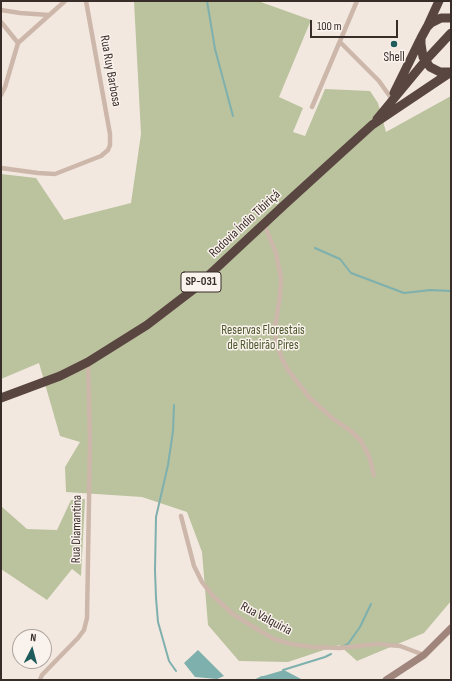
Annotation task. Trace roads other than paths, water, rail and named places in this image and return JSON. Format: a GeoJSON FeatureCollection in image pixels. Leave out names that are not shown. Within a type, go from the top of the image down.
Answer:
{"type":"FeatureCollection","features":[{"type":"Feature","properties":{"kind":"highway"},"geometry":{"type":"LineString","coordinates":[[427,27],[438,19],[450,17],[440,1]]}},
{"type":"Feature","properties":{"kind":"highway"},"geometry":{"type":"LineString","coordinates":[[385,108],[440,1]]}},
{"type":"Feature","properties":{"kind":"highway","name":"Rodovia Índio Tibiriçá"},"geometry":{"type":"LineString","coordinates":[[372,125],[434,50],[450,34]]}},
{"type":"Feature","properties":{"kind":"highway"},"geometry":{"type":"LineString","coordinates":[[421,38],[422,54],[425,61],[434,70],[451,72]]}},
{"type":"Feature","properties":{"kind":"highway"},"geometry":{"type":"LineString","coordinates":[[434,50],[432,61],[434,70]]}},
{"type":"Feature","properties":{"kind":"highway","name":"Rodovia Índio Tibiriçá"},"geometry":{"type":"LineString","coordinates":[[1,398],[60,376],[88,362],[147,326],[194,289],[372,125],[451,72]]}},
{"type":"Feature","properties":{"kind":"main road"},"geometry":{"type":"LineString","coordinates":[[386,680],[424,655],[451,628]]}},
{"type":"Feature","properties":{"kind":"street"},"geometry":{"type":"LineString","coordinates":[[1,95],[5,87],[18,43],[65,1]]}},
{"type":"Feature","properties":{"kind":"street","name":"Rua Ruy Barbosa"},"geometry":{"type":"LineString","coordinates":[[1,168],[54,174],[101,156],[108,150],[110,145],[110,134],[86,1]]}},
{"type":"Feature","properties":{"kind":"street"},"geometry":{"type":"LineString","coordinates":[[312,107],[357,1]]}},
{"type":"Feature","properties":{"kind":"street"},"geometry":{"type":"LineString","coordinates":[[1,10],[49,15]]}},
{"type":"Feature","properties":{"kind":"street"},"geometry":{"type":"LineString","coordinates":[[1,22],[18,43]]}},
{"type":"Feature","properties":{"kind":"street"},"geometry":{"type":"LineString","coordinates":[[340,42],[379,82],[391,98]]}},
{"type":"Feature","properties":{"kind":"street"},"geometry":{"type":"LineString","coordinates":[[379,82],[389,88],[396,89]]}},
{"type":"Feature","properties":{"kind":"street"},"geometry":{"type":"LineString","coordinates":[[264,224],[276,253],[281,278],[275,327],[276,341],[282,359],[288,370],[309,397],[361,441],[369,456],[374,474]]}},
{"type":"Feature","properties":{"kind":"street","name":"Rua Diamantina"},"geometry":{"type":"LineString","coordinates":[[40,680],[42,675],[78,638],[84,630],[87,618],[90,440],[88,362]]}},
{"type":"Feature","properties":{"kind":"street","name":"Rua Valquiria"},"geometry":{"type":"LineString","coordinates":[[181,516],[194,566],[202,582],[212,595],[233,614],[274,639],[291,644],[312,647],[340,648],[377,644],[400,646],[424,655]]}},
{"type":"Feature","properties":{"kind":"water"},"geometry":{"type":"Polygon","coordinates":[[[198,650],[224,676],[217,679],[195,677],[184,663],[198,650]]]}},
{"type":"Feature","properties":{"kind":"water"},"geometry":{"type":"Polygon","coordinates":[[[284,670],[303,680],[259,680],[260,677],[284,670]]]}},
{"type":"Feature","properties":{"kind":"waterway"},"geometry":{"type":"LineString","coordinates":[[207,1],[215,49],[233,116]]}},
{"type":"Feature","properties":{"kind":"waterway"},"geometry":{"type":"LineString","coordinates":[[315,248],[340,259],[351,273],[404,293],[431,290],[451,291]]}},
{"type":"Feature","properties":{"kind":"waterway"},"geometry":{"type":"LineString","coordinates":[[174,405],[173,431],[168,465],[156,517],[155,570],[158,622],[169,661],[176,671]]}},
{"type":"Feature","properties":{"kind":"waterway"},"geometry":{"type":"LineString","coordinates":[[344,646],[348,644],[360,627],[371,604]]}},
{"type":"Feature","properties":{"kind":"waterway"},"geometry":{"type":"LineString","coordinates":[[283,670],[331,654]]}},
{"type":"Feature","properties":{"kind":"waterway"},"geometry":{"type":"LineString","coordinates":[[256,680],[262,677]]}},
{"type":"Feature","properties":{"kind":"place","name":"Shell"},"geometry":{"type":"Point","coordinates":[394,44]}},
{"type":"Feature","properties":{"kind":"park label","name":"Reservas Florestais de Ribeirão Pires"},"geometry":{"type":"Point","coordinates":[263,338]}}]}
